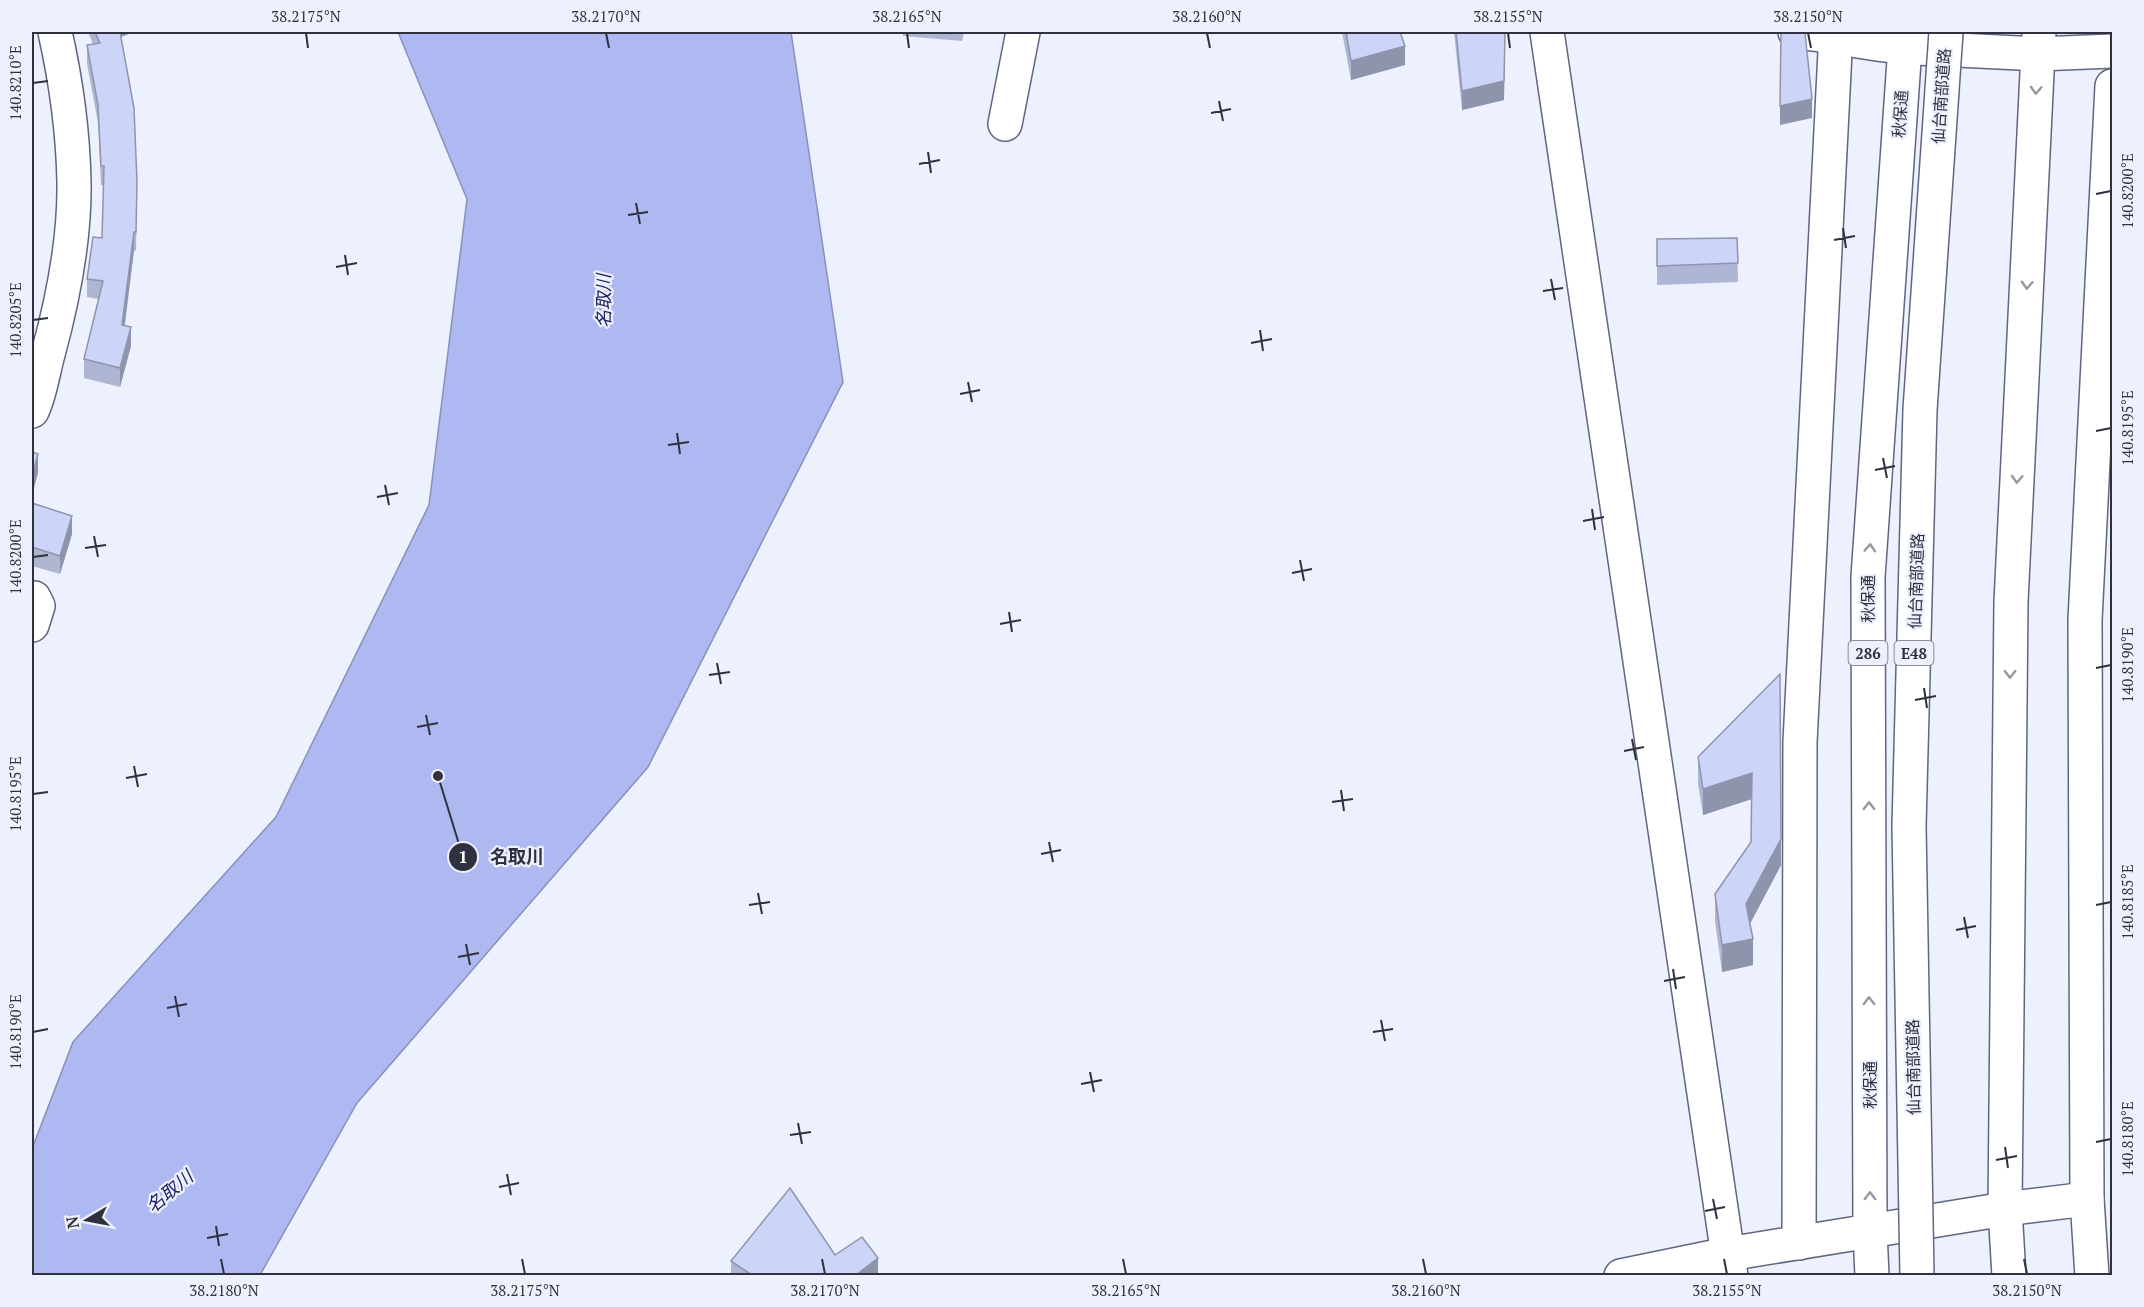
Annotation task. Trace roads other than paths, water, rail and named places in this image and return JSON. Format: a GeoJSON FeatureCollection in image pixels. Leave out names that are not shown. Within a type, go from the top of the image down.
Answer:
{"type":"FeatureCollection","features":[{"type":"Feature","properties":{"kind":"main road"},"geometry":{"type":"LineString","coordinates":[[32,411],[52,339],[64,282],[74,184],[65,79],[55,32]]}},
{"type":"Feature","properties":{"kind":"main road"},"geometry":{"type":"LineString","coordinates":[[1005,124],[1023,32]]}},
{"type":"Feature","properties":{"kind":"main road"},"geometry":{"type":"LineString","coordinates":[[1547,32],[1730,1265]]}},
{"type":"Feature","properties":{"kind":"main road"},"geometry":{"type":"LineString","coordinates":[[1795,32],[1836,34],[1875,44],[1905,39],[2039,43],[2112,51]]}},
{"type":"Feature","properties":{"kind":"main road","name":"仙台南部道路"},"geometry":{"type":"LineString","coordinates":[[1917,1275],[1909,826],[1920,410],[1946,32]]}},
{"type":"Feature","properties":{"kind":"main road"},"geometry":{"type":"LineString","coordinates":[[1798,1243],[1800,742],[1836,34]]}},
{"type":"Feature","properties":{"kind":"main road","name":"秋保通"},"geometry":{"type":"LineString","coordinates":[[1872,1275],[1868,577],[1905,39]]}},
{"type":"Feature","properties":{"kind":"main road"},"geometry":{"type":"LineString","coordinates":[[2009,1275],[2005,1209],[2011,602],[2039,43]]}},
{"type":"Feature","properties":{"kind":"main road"},"geometry":{"type":"LineString","coordinates":[[2092,1275],[2087,1198],[2085,620],[2112,86]]}},
{"type":"Feature","properties":{"kind":"main road"},"geometry":{"type":"LineString","coordinates":[[32,598],[38,606],[32,625]]}},
{"type":"Feature","properties":{"kind":"main road"},"geometry":{"type":"LineString","coordinates":[[1621,1275],[1730,1265],[1798,1243],[2087,1198]]}},
{"type":"Feature","properties":{"kind":"water"},"geometry":{"type":"Polygon","coordinates":[[[398,32],[791,32],[843,382],[648,767],[357,1103],[260,1275],[32,1275],[32,1149],[73,1042],[276,817],[429,505],[467,199],[398,32]]]}},
{"type":"Feature","properties":{"kind":"place","name":"名取川"},"geometry":{"type":"Point","coordinates":[438,776]}}]}
